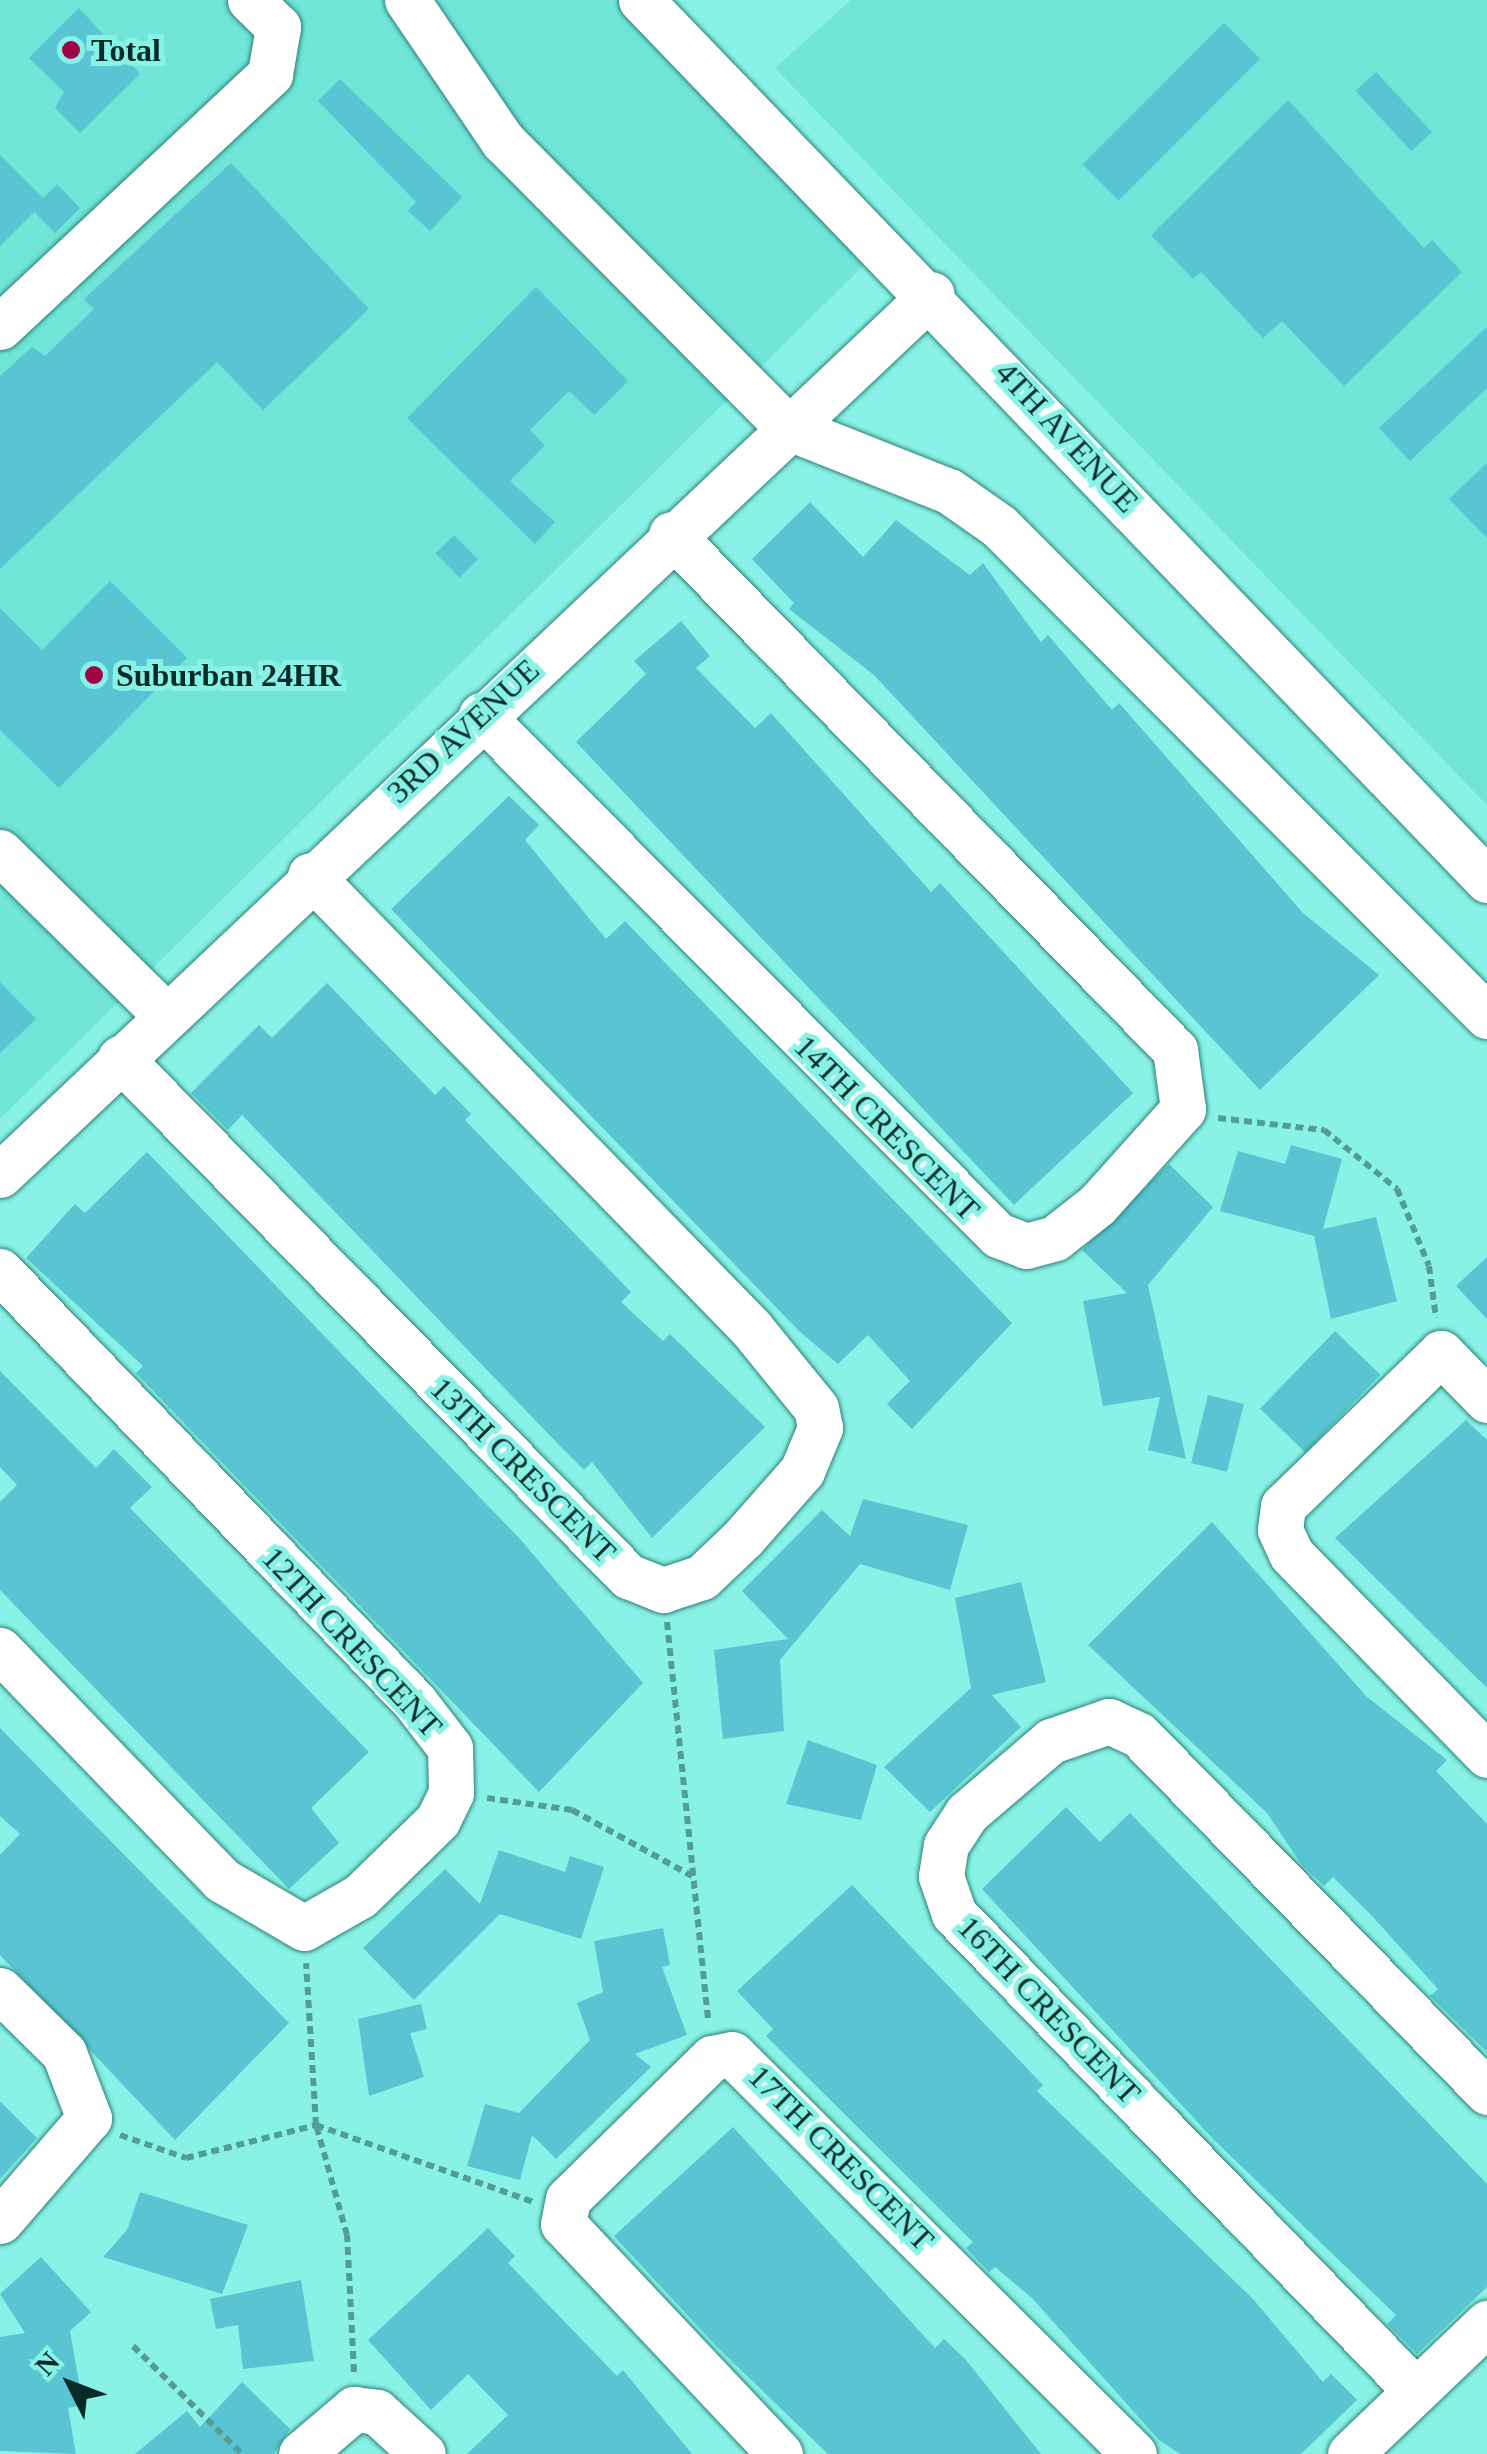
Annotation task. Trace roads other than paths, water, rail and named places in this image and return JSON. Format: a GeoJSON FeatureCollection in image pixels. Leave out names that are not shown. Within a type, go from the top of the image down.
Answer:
{"type":"FeatureCollection","features":[{"type":"Feature","properties":{"kind":"street"},"geometry":{"type":"LineString","coordinates":[[0,326],[270,74],[278,28],[250,0]]}},
{"type":"Feature","properties":{"kind":"street"},"geometry":{"type":"LineString","coordinates":[[407,0],[502,141],[788,427],[949,492],[1000,526],[1487,1016]]}},
{"type":"Feature","properties":{"kind":"street","name":"4TH AVENUE"},"geometry":{"type":"LineString","coordinates":[[641,0],[932,294],[1487,880]]}},
{"type":"Feature","properties":{"kind":"street","name":"3RD AVENUE"},"geometry":{"type":"LineString","coordinates":[[0,1175],[164,1013],[671,534],[932,294]]}},
{"type":"Feature","properties":{"kind":"street","name":"14TH CRESCENT"},"geometry":{"type":"LineString","coordinates":[[481,715],[998,1235],[1026,1246],[1056,1238],[1148,1157],[1182,1109],[1186,1082],[1175,1050],[671,534]]}},
{"type":"Feature","properties":{"kind":"street"},"geometry":{"type":"LineString","coordinates":[[0,852],[164,1013]]}},
{"type":"Feature","properties":{"kind":"street","name":"13TH CRESCENT"},"geometry":{"type":"LineString","coordinates":[[120,1058],[628,1576],[663,1590],[702,1577],[776,1505],[813,1449],[816,1408],[737,1314],[310,875]]}},
{"type":"Feature","properties":{"kind":"street","name":"12TH CRESCENT"},"geometry":{"type":"LineString","coordinates":[[0,1271],[414,1701],[450,1748],[452,1793],[438,1820],[368,1888],[304,1928],[222,1880],[0,1650]]}},
{"type":"Feature","properties":{"kind":"street"},"geometry":{"type":"LineString","coordinates":[[1487,1400],[1441,1354],[1283,1506],[1280,1530],[1291,1554],[1487,1755]]}},
{"type":"Feature","properties":{"kind":"street","name":"16TH CRESCENT"},"geometry":{"type":"LineString","coordinates":[[1416,2392],[954,1914],[941,1876],[946,1845],[967,1814],[1051,1741],[1110,1721],[1139,1735],[1487,2092]]}},
{"type":"Feature","properties":{"kind":"street"},"geometry":{"type":"LineString","coordinates":[[0,1990],[64,2053],[88,2118],[0,2221]]}},
{"type":"Feature","properties":{"kind":"street","name":"17TH CRESCENT"},"geometry":{"type":"LineString","coordinates":[[780,2454],[568,2234],[562,2213],[712,2058],[732,2054],[750,2066],[1134,2454]]}},
{"type":"Feature","properties":{"kind":"street"},"geometry":{"type":"LineString","coordinates":[[1350,2454],[1487,2323]]}},
{"type":"Feature","properties":{"kind":"street"},"geometry":{"type":"LineString","coordinates":[[301,2454],[354,2408],[376,2412],[423,2454]]}},
{"type":"Feature","properties":{"kind":"place","name":"Total"},"geometry":{"type":"Point","coordinates":[71,50]}},
{"type":"Feature","properties":{"kind":"place","name":"Suburban 24HR"},"geometry":{"type":"Point","coordinates":[94,675]}}]}
